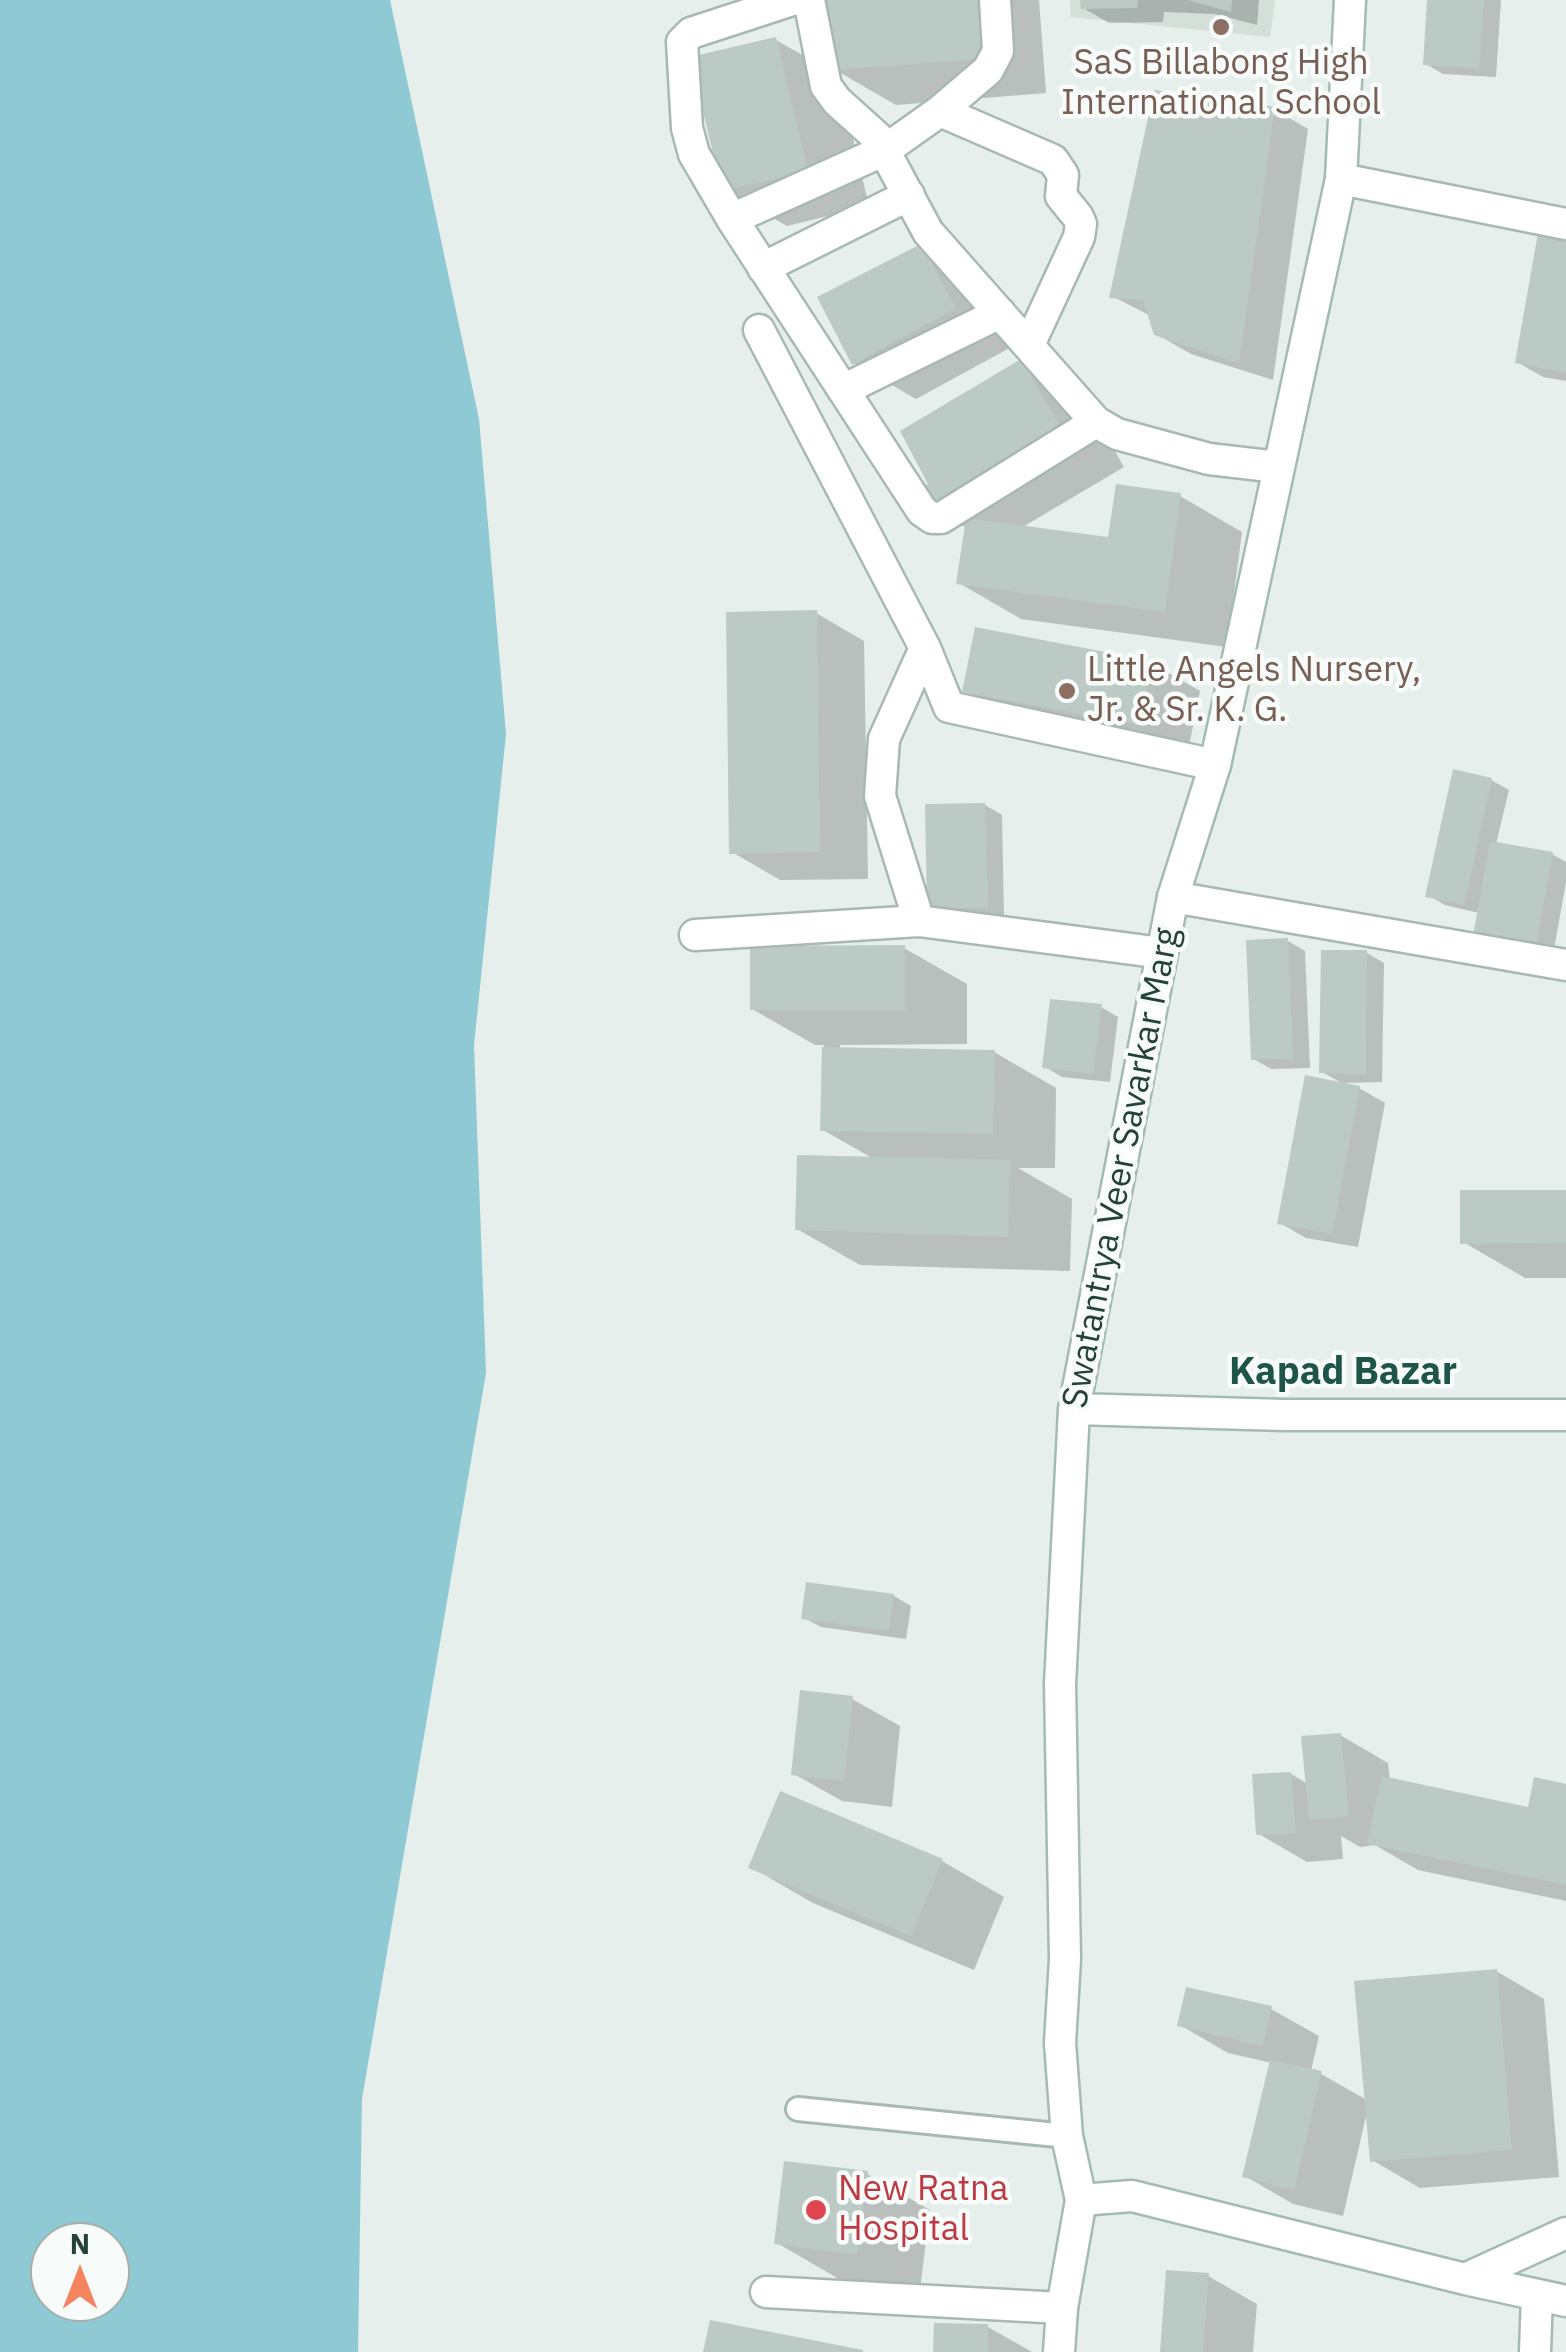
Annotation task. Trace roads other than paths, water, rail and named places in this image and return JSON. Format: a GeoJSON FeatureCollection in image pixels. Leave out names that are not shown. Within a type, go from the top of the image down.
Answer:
{"type":"FeatureCollection","features":[{"type":"Feature","properties":{"kind":"street"},"geometry":{"type":"LineString","coordinates":[[792,0],[691,32],[682,42],[687,128],[694,154],[732,219],[922,511],[932,518],[941,518],[1096,422]]}},
{"type":"Feature","properties":{"kind":"street"},"geometry":{"type":"LineString","coordinates":[[810,0],[826,86],[837,101],[877,136],[928,232],[1096,422],[1117,434],[1208,459],[1278,467]]}},
{"type":"Feature","properties":{"kind":"street"},"geometry":{"type":"LineString","coordinates":[[732,219],[884,150],[988,70],[998,51],[994,0]]}},
{"type":"Feature","properties":{"kind":"street","name":"Swatantrya Veer Savarkar Marg"},"geometry":{"type":"LineString","coordinates":[[1058,2352],[1081,2200],[1067,2136],[1060,2043],[1065,1960],[1060,1684],[1074,1409],[1173,897],[1215,765],[1341,179],[1350,0]]}},
{"type":"Feature","properties":{"kind":"street"},"geometry":{"type":"LineString","coordinates":[[940,110],[1053,160],[1063,175],[1061,196],[1081,224],[1079,237],[1028,345]]}},
{"type":"Feature","properties":{"kind":"street"},"geometry":{"type":"LineString","coordinates":[[1341,179],[1566,224]]}},
{"type":"Feature","properties":{"kind":"street"},"geometry":{"type":"LineString","coordinates":[[763,268],[909,195]]}},
{"type":"Feature","properties":{"kind":"street"},"geometry":{"type":"LineString","coordinates":[[842,390],[1000,313]]}},
{"type":"Feature","properties":{"kind":"street"},"geometry":{"type":"LineString","coordinates":[[759,330],[925,648],[950,707],[1215,765]]}},
{"type":"Feature","properties":{"kind":"street"},"geometry":{"type":"LineString","coordinates":[[919,920],[880,796],[884,738],[925,648]]}},
{"type":"Feature","properties":{"kind":"street"},"geometry":{"type":"LineString","coordinates":[[1173,897],[1566,964]]}},
{"type":"Feature","properties":{"kind":"street"},"geometry":{"type":"LineString","coordinates":[[695,935],[919,920],[1162,953]]}},
{"type":"Feature","properties":{"kind":"street"},"geometry":{"type":"LineString","coordinates":[[1074,1409],[1284,1415],[1566,1415]]}},
{"type":"Feature","properties":{"kind":"street"},"geometry":{"type":"LineString","coordinates":[[1081,2200],[1132,2196],[1552,2298],[1535,2352]]}},
{"type":"Feature","properties":{"kind":"street"},"geometry":{"type":"LineString","coordinates":[[1464,2279],[1566,2233]]}},
{"type":"Feature","properties":{"kind":"street"},"geometry":{"type":"LineString","coordinates":[[766,2292],[1062,2308]]}},
{"type":"Feature","properties":{"kind":"lane"},"geometry":{"type":"LineString","coordinates":[[798,2109],[1067,2136]]}},
{"type":"Feature","properties":{"kind":"water"},"geometry":{"type":"Polygon","coordinates":[[[0,0],[390,0],[479,419],[506,734],[474,1045],[486,1373],[362,2099],[358,2352],[0,2352],[0,0]]]}},
{"type":"Feature","properties":{"kind":"place","name":"SaS Billabong High International School"},"geometry":{"type":"Point","coordinates":[1221,27]}},
{"type":"Feature","properties":{"kind":"place","name":"Little Angels Nursery, Jr. & Sr. K. G."},"geometry":{"type":"Point","coordinates":[1067,691]}},
{"type":"Feature","properties":{"kind":"place","name":"New Ratna Hospital"},"geometry":{"type":"Point","coordinates":[816,2210]}},
{"type":"Feature","properties":{"kind":"district","name":"Kapad Bazar"},"geometry":{"type":"Point","coordinates":[1343,1373]}}]}
